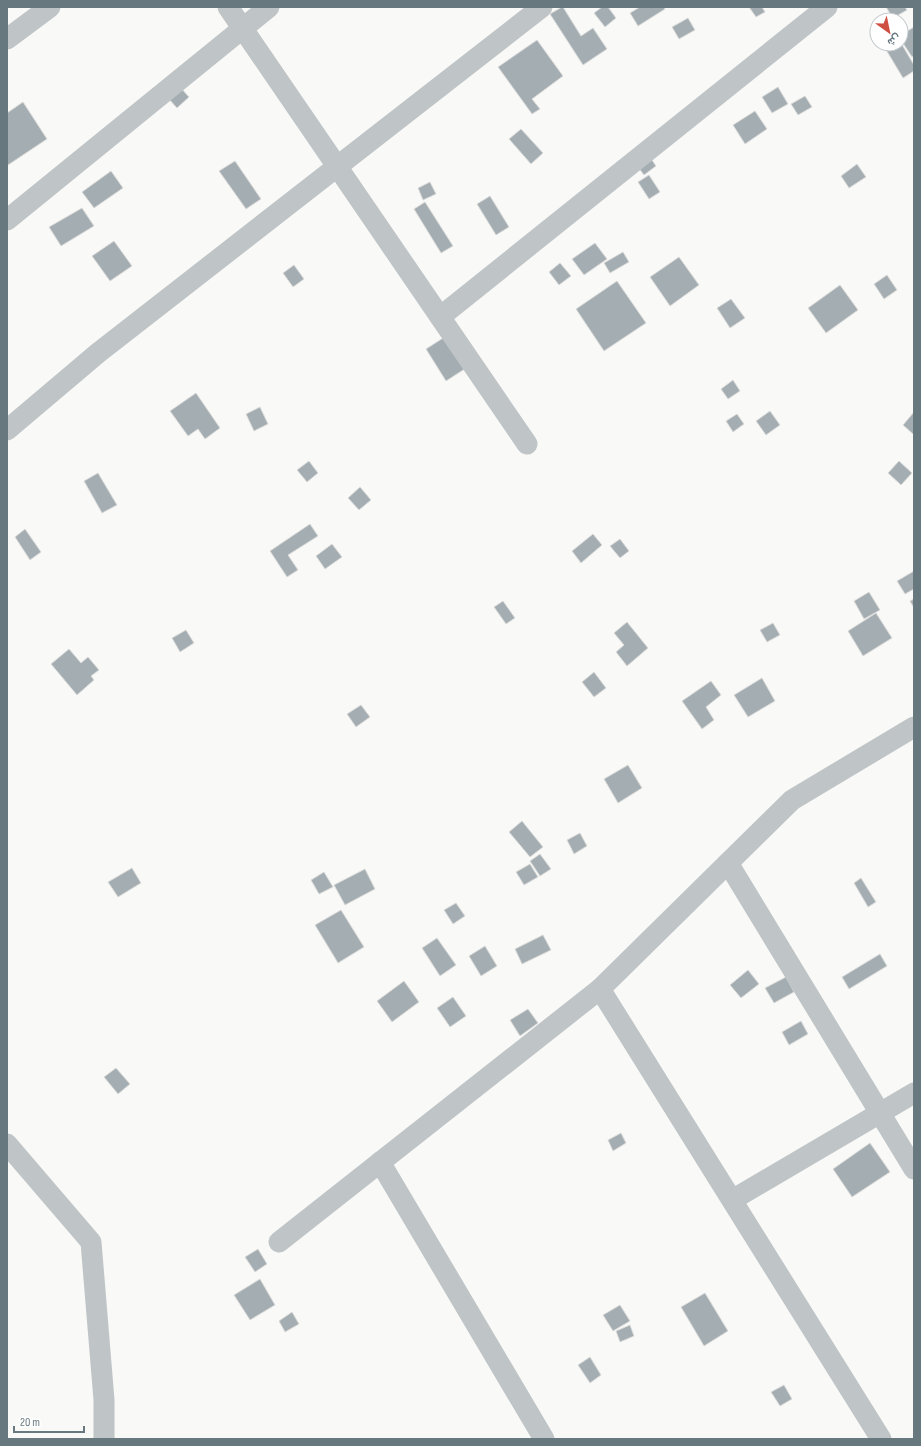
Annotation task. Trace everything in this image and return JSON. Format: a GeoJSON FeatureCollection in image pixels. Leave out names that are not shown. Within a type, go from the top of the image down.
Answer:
{"type":"FeatureCollection","features":[{"type":"Feature","properties":{"kind":"street"},"geometry":{"type":"LineString","coordinates":[[7,39],[50,7]]}},
{"type":"Feature","properties":{"kind":"street"},"geometry":{"type":"LineString","coordinates":[[228,7],[527,444]]}},
{"type":"Feature","properties":{"kind":"street"},"geometry":{"type":"LineString","coordinates":[[7,220],[269,7]]}},
{"type":"Feature","properties":{"kind":"street"},"geometry":{"type":"LineString","coordinates":[[7,430],[98,353],[542,7]]}},
{"type":"Feature","properties":{"kind":"street"},"geometry":{"type":"LineString","coordinates":[[440,317],[827,7]]}},
{"type":"Feature","properties":{"kind":"street"},"geometry":{"type":"LineString","coordinates":[[278,1242],[600,989],[792,800],[914,727]]}},
{"type":"Feature","properties":{"kind":"street"},"geometry":{"type":"LineString","coordinates":[[728,863],[914,1170]]}},
{"type":"Feature","properties":{"kind":"street"},"geometry":{"type":"LineString","coordinates":[[600,989],[881,1439]]}},
{"type":"Feature","properties":{"kind":"street"},"geometry":{"type":"LineString","coordinates":[[732,1200],[914,1093]]}},
{"type":"Feature","properties":{"kind":"street"},"geometry":{"type":"LineString","coordinates":[[7,1144],[91,1242],[104,1400],[104,1439]]}},
{"type":"Feature","properties":{"kind":"street"},"geometry":{"type":"LineString","coordinates":[[380,1162],[544,1439]]}},
{"type":"Feature","properties":{"kind":"building"},"geometry":{"type":"Polygon","coordinates":[[[562,7],[581,36],[593,28],[607,49],[583,65],[550,14],[562,7]]]}},
{"type":"Feature","properties":{"kind":"building"},"geometry":{"type":"Polygon","coordinates":[[[602,7],[608,7],[616,18],[605,27],[594,13],[602,7]]]}},
{"type":"Feature","properties":{"kind":"building"},"geometry":{"type":"Polygon","coordinates":[[[640,7],[664,7],[665,9],[638,26],[630,13],[640,7]]]}},
{"type":"Feature","properties":{"kind":"building"},"geometry":{"type":"Polygon","coordinates":[[[749,7],[762,7],[765,12],[756,17],[749,7]]]}},
{"type":"Feature","properties":{"kind":"building"},"geometry":{"type":"Polygon","coordinates":[[[886,7],[905,7],[907,10],[904,12],[889,12],[886,7]]]}},
{"type":"Feature","properties":{"kind":"building"},"geometry":{"type":"Polygon","coordinates":[[[688,18],[695,30],[679,39],[672,27],[688,18]]]}},
{"type":"Feature","properties":{"kind":"building"},"geometry":{"type":"Polygon","coordinates":[[[914,27],[914,56],[912,57],[909,52],[909,30],[914,27]]]}},
{"type":"Feature","properties":{"kind":"building"},"geometry":{"type":"Polygon","coordinates":[[[537,40],[563,76],[532,99],[540,109],[532,114],[498,67],[537,40]]]}},
{"type":"Feature","properties":{"kind":"building"},"geometry":{"type":"Polygon","coordinates":[[[887,52],[906,52],[914,65],[914,71],[903,78],[887,52]]]}},
{"type":"Feature","properties":{"kind":"building"},"geometry":{"type":"Polygon","coordinates":[[[180,87],[189,97],[177,108],[168,98],[180,87]]]}},
{"type":"Feature","properties":{"kind":"building"},"geometry":{"type":"Polygon","coordinates":[[[778,87],[788,104],[772,113],[762,97],[778,87]]]}},
{"type":"Feature","properties":{"kind":"building"},"geometry":{"type":"Polygon","coordinates":[[[805,96],[812,107],[798,115],[791,104],[805,96]]]}},
{"type":"Feature","properties":{"kind":"building"},"geometry":{"type":"Polygon","coordinates":[[[23,102],[47,139],[8,165],[7,113],[23,102]]]}},
{"type":"Feature","properties":{"kind":"building"},"geometry":{"type":"Polygon","coordinates":[[[755,111],[767,129],[745,144],[733,125],[755,111]]]}},
{"type":"Feature","properties":{"kind":"building"},"geometry":{"type":"Polygon","coordinates":[[[521,129],[543,153],[531,164],[509,139],[521,129]]]}},
{"type":"Feature","properties":{"kind":"building"},"geometry":{"type":"Polygon","coordinates":[[[648,154],[656,166],[644,175],[635,163],[648,154]]]}},
{"type":"Feature","properties":{"kind":"building"},"geometry":{"type":"Polygon","coordinates":[[[235,161],[261,199],[246,209],[219,171],[235,161]]]}},
{"type":"Feature","properties":{"kind":"building"},"geometry":{"type":"Polygon","coordinates":[[[857,164],[866,177],[849,188],[841,176],[857,164]]]}},
{"type":"Feature","properties":{"kind":"building"},"geometry":{"type":"Polygon","coordinates":[[[111,171],[123,188],[94,208],[82,192],[111,171]]]}},
{"type":"Feature","properties":{"kind":"building"},"geometry":{"type":"Polygon","coordinates":[[[649,175],[660,192],[649,199],[638,182],[649,175]]]}},
{"type":"Feature","properties":{"kind":"building"},"geometry":{"type":"Polygon","coordinates":[[[430,182],[436,194],[423,200],[418,188],[430,182]]]}},
{"type":"Feature","properties":{"kind":"building"},"geometry":{"type":"Polygon","coordinates":[[[490,196],[509,227],[496,235],[477,204],[490,196]]]}},
{"type":"Feature","properties":{"kind":"building"},"geometry":{"type":"Polygon","coordinates":[[[425,202],[453,246],[441,253],[414,209],[425,202]]]}},
{"type":"Feature","properties":{"kind":"building"},"geometry":{"type":"Polygon","coordinates":[[[82,208],[94,226],[61,246],[49,227],[82,208]]]}},
{"type":"Feature","properties":{"kind":"building"},"geometry":{"type":"Polygon","coordinates":[[[114,241],[132,266],[110,281],[92,256],[114,241]]]}},
{"type":"Feature","properties":{"kind":"building"},"geometry":{"type":"Polygon","coordinates":[[[595,243],[607,259],[584,275],[572,259],[595,243]]]}},
{"type":"Feature","properties":{"kind":"building"},"geometry":{"type":"Polygon","coordinates":[[[623,252],[629,262],[610,273],[604,263],[623,252]]]}},
{"type":"Feature","properties":{"kind":"building"},"geometry":{"type":"Polygon","coordinates":[[[679,257],[699,285],[670,306],[650,277],[679,257]]]}},
{"type":"Feature","properties":{"kind":"building"},"geometry":{"type":"Polygon","coordinates":[[[560,263],[571,276],[559,285],[549,272],[560,263]]]}},
{"type":"Feature","properties":{"kind":"building"},"geometry":{"type":"Polygon","coordinates":[[[294,265],[304,279],[293,287],[283,273],[294,265]]]}},
{"type":"Feature","properties":{"kind":"building"},"geometry":{"type":"Polygon","coordinates":[[[887,275],[897,290],[884,299],[874,284],[887,275]]]}},
{"type":"Feature","properties":{"kind":"building"},"geometry":{"type":"Polygon","coordinates":[[[617,281],[646,323],[604,351],[576,309],[617,281]]]}},
{"type":"Feature","properties":{"kind":"building"},"geometry":{"type":"Polygon","coordinates":[[[840,285],[858,310],[826,333],[808,308],[840,285]]]}},
{"type":"Feature","properties":{"kind":"building"},"geometry":{"type":"Polygon","coordinates":[[[731,299],[745,318],[730,328],[717,308],[731,299]]]}},
{"type":"Feature","properties":{"kind":"building"},"geometry":{"type":"Polygon","coordinates":[[[454,331],[474,363],[446,381],[426,349],[454,331]]]}},
{"type":"Feature","properties":{"kind":"building"},"geometry":{"type":"Polygon","coordinates":[[[733,380],[740,391],[728,399],[721,389],[733,380]]]}},
{"type":"Feature","properties":{"kind":"building"},"geometry":{"type":"Polygon","coordinates":[[[196,393],[220,428],[205,439],[198,429],[188,436],[170,411],[196,393]]]}},
{"type":"Feature","properties":{"kind":"building"},"geometry":{"type":"Polygon","coordinates":[[[260,407],[268,424],[254,431],[246,414],[260,407]]]}},
{"type":"Feature","properties":{"kind":"building"},"geometry":{"type":"Polygon","coordinates":[[[770,411],[780,425],[766,435],[756,421],[770,411]]]}},
{"type":"Feature","properties":{"kind":"building"},"geometry":{"type":"Polygon","coordinates":[[[914,412],[914,433],[913,434],[903,425],[914,412]]]}},
{"type":"Feature","properties":{"kind":"building"},"geometry":{"type":"Polygon","coordinates":[[[737,414],[744,424],[733,432],[726,421],[737,414]]]}},
{"type":"Feature","properties":{"kind":"building"},"geometry":{"type":"Polygon","coordinates":[[[309,461],[318,473],[307,482],[297,470],[309,461]]]}},
{"type":"Feature","properties":{"kind":"building"},"geometry":{"type":"Polygon","coordinates":[[[899,461],[912,473],[901,485],[888,473],[899,461]]]}},
{"type":"Feature","properties":{"kind":"building"},"geometry":{"type":"Polygon","coordinates":[[[98,473],[117,505],[102,513],[84,481],[98,473]]]}},
{"type":"Feature","properties":{"kind":"building"},"geometry":{"type":"Polygon","coordinates":[[[360,487],[371,500],[359,510],[348,498],[360,487]]]}},
{"type":"Feature","properties":{"kind":"building"},"geometry":{"type":"Polygon","coordinates":[[[310,524],[318,536],[288,555],[298,570],[287,577],[270,551],[310,524]]]}},
{"type":"Feature","properties":{"kind":"building"},"geometry":{"type":"Polygon","coordinates":[[[25,529],[41,552],[30,560],[15,537],[25,529]]]}},
{"type":"Feature","properties":{"kind":"building"},"geometry":{"type":"Polygon","coordinates":[[[593,534],[602,545],[581,563],[572,551],[593,534]]]}},
{"type":"Feature","properties":{"kind":"building"},"geometry":{"type":"Polygon","coordinates":[[[620,539],[629,551],[620,558],[610,546],[620,539]]]}},
{"type":"Feature","properties":{"kind":"building"},"geometry":{"type":"Polygon","coordinates":[[[332,544],[342,557],[325,569],[316,556],[332,544]]]}},
{"type":"Feature","properties":{"kind":"building"},"geometry":{"type":"Polygon","coordinates":[[[914,571],[914,589],[905,594],[897,581],[914,571]]]}},
{"type":"Feature","properties":{"kind":"building"},"geometry":{"type":"Polygon","coordinates":[[[869,592],[880,610],[864,619],[854,601],[869,592]]]}},
{"type":"Feature","properties":{"kind":"building"},"geometry":{"type":"Polygon","coordinates":[[[914,599],[914,608],[910,601],[914,599]]]}},
{"type":"Feature","properties":{"kind":"building"},"geometry":{"type":"Polygon","coordinates":[[[503,601],[515,618],[506,624],[494,607],[503,601]]]}},
{"type":"Feature","properties":{"kind":"building"},"geometry":{"type":"Polygon","coordinates":[[[876,613],[892,638],[863,656],[848,631],[876,613]]]}},
{"type":"Feature","properties":{"kind":"building"},"geometry":{"type":"Polygon","coordinates":[[[627,622],[648,648],[627,666],[616,652],[624,645],[614,633],[627,622]]]}},
{"type":"Feature","properties":{"kind":"building"},"geometry":{"type":"Polygon","coordinates":[[[773,623],[780,635],[767,642],[760,630],[773,623]]]}},
{"type":"Feature","properties":{"kind":"building"},"geometry":{"type":"Polygon","coordinates":[[[186,630],[194,643],[180,652],[172,638],[186,630]]]}},
{"type":"Feature","properties":{"kind":"building"},"geometry":{"type":"Polygon","coordinates":[[[69,649],[81,663],[88,657],[99,670],[91,676],[94,680],[77,695],[51,664],[69,649]]]}},
{"type":"Feature","properties":{"kind":"building"},"geometry":{"type":"Polygon","coordinates":[[[594,672],[606,688],[594,697],[582,682],[594,672]]]}},
{"type":"Feature","properties":{"kind":"building"},"geometry":{"type":"Polygon","coordinates":[[[762,678],[775,701],[748,717],[734,695],[762,678]]]}},
{"type":"Feature","properties":{"kind":"building"},"geometry":{"type":"Polygon","coordinates":[[[711,681],[721,695],[706,707],[714,720],[702,729],[682,701],[711,681]]]}},
{"type":"Feature","properties":{"kind":"building"},"geometry":{"type":"Polygon","coordinates":[[[361,705],[370,717],[356,727],[347,714],[361,705]]]}},
{"type":"Feature","properties":{"kind":"building"},"geometry":{"type":"Polygon","coordinates":[[[628,765],[642,788],[618,803],[604,779],[628,765]]]}},
{"type":"Feature","properties":{"kind":"building"},"geometry":{"type":"Polygon","coordinates":[[[522,821],[543,847],[530,857],[509,832],[522,821]]]}},
{"type":"Feature","properties":{"kind":"building"},"geometry":{"type":"Polygon","coordinates":[[[580,833],[587,846],[574,854],[567,840],[580,833]]]}},
{"type":"Feature","properties":{"kind":"building"},"geometry":{"type":"Polygon","coordinates":[[[540,854],[551,869],[540,876],[530,861],[540,854]]]}},
{"type":"Feature","properties":{"kind":"building"},"geometry":{"type":"Polygon","coordinates":[[[530,864],[538,877],[524,885],[516,872],[530,864]]]}},
{"type":"Feature","properties":{"kind":"building"},"geometry":{"type":"Polygon","coordinates":[[[132,868],[141,883],[118,897],[108,882],[132,868]]]}},
{"type":"Feature","properties":{"kind":"building"},"geometry":{"type":"Polygon","coordinates":[[[365,869],[375,889],[345,905],[334,885],[365,869]]]}},
{"type":"Feature","properties":{"kind":"building"},"geometry":{"type":"Polygon","coordinates":[[[324,872],[333,887],[319,894],[311,880],[324,872]]]}},
{"type":"Feature","properties":{"kind":"building"},"geometry":{"type":"Polygon","coordinates":[[[861,878],[876,902],[868,907],[854,883],[861,878]]]}},
{"type":"Feature","properties":{"kind":"building"},"geometry":{"type":"Polygon","coordinates":[[[456,903],[465,916],[453,924],[444,910],[456,903]]]}},
{"type":"Feature","properties":{"kind":"building"},"geometry":{"type":"Polygon","coordinates":[[[341,910],[364,947],[338,963],[315,925],[341,910]]]}},
{"type":"Feature","properties":{"kind":"building"},"geometry":{"type":"Polygon","coordinates":[[[543,935],[551,950],[522,964],[515,949],[543,935]]]}},
{"type":"Feature","properties":{"kind":"building"},"geometry":{"type":"Polygon","coordinates":[[[437,938],[456,965],[440,976],[422,948],[437,938]]]}},
{"type":"Feature","properties":{"kind":"building"},"geometry":{"type":"Polygon","coordinates":[[[485,946],[497,966],[481,976],[469,956],[485,946]]]}},
{"type":"Feature","properties":{"kind":"building"},"geometry":{"type":"Polygon","coordinates":[[[880,954],[887,966],[849,989],[842,977],[880,954]]]}},
{"type":"Feature","properties":{"kind":"building"},"geometry":{"type":"Polygon","coordinates":[[[748,970],[759,984],[741,998],[730,985],[748,970]]]}},
{"type":"Feature","properties":{"kind":"building"},"geometry":{"type":"Polygon","coordinates":[[[786,977],[794,992],[774,1003],[765,988],[786,977]]]}},
{"type":"Feature","properties":{"kind":"building"},"geometry":{"type":"Polygon","coordinates":[[[404,981],[419,1002],[392,1022],[377,1001],[404,981]]]}},
{"type":"Feature","properties":{"kind":"building"},"geometry":{"type":"Polygon","coordinates":[[[453,997],[466,1016],[450,1027],[437,1008],[453,997]]]}},
{"type":"Feature","properties":{"kind":"building"},"geometry":{"type":"Polygon","coordinates":[[[528,1009],[538,1023],[520,1036],[510,1020],[528,1009]]]}},
{"type":"Feature","properties":{"kind":"building"},"geometry":{"type":"Polygon","coordinates":[[[801,1021],[808,1034],[789,1045],[782,1032],[801,1021]]]}},
{"type":"Feature","properties":{"kind":"building"},"geometry":{"type":"Polygon","coordinates":[[[116,1068],[130,1084],[118,1094],[104,1077],[116,1068]]]}},
{"type":"Feature","properties":{"kind":"building"},"geometry":{"type":"Polygon","coordinates":[[[621,1133],[626,1143],[613,1151],[608,1140],[621,1133]]]}},
{"type":"Feature","properties":{"kind":"building"},"geometry":{"type":"Polygon","coordinates":[[[870,1143],[890,1172],[852,1197],[833,1169],[870,1143]]]}},
{"type":"Feature","properties":{"kind":"building"},"geometry":{"type":"Polygon","coordinates":[[[258,1249],[267,1264],[255,1272],[245,1257],[258,1249]]]}},
{"type":"Feature","properties":{"kind":"building"},"geometry":{"type":"Polygon","coordinates":[[[260,1279],[275,1305],[250,1320],[234,1295],[260,1279]]]}},
{"type":"Feature","properties":{"kind":"building"},"geometry":{"type":"Polygon","coordinates":[[[705,1293],[728,1331],[704,1346],[681,1307],[705,1293]]]}},
{"type":"Feature","properties":{"kind":"building"},"geometry":{"type":"Polygon","coordinates":[[[620,1305],[630,1321],[613,1331],[603,1315],[620,1305]]]}},
{"type":"Feature","properties":{"kind":"building"},"geometry":{"type":"Polygon","coordinates":[[[292,1312],[299,1324],[285,1332],[279,1321],[292,1312]]]}},
{"type":"Feature","properties":{"kind":"building"},"geometry":{"type":"Polygon","coordinates":[[[630,1325],[634,1336],[620,1342],[616,1331],[630,1325]]]}},
{"type":"Feature","properties":{"kind":"building"},"geometry":{"type":"Polygon","coordinates":[[[590,1357],[601,1375],[590,1383],[578,1365],[590,1357]]]}},
{"type":"Feature","properties":{"kind":"building"},"geometry":{"type":"Polygon","coordinates":[[[784,1385],[792,1399],[780,1406],[771,1392],[784,1385]]]}}]}
